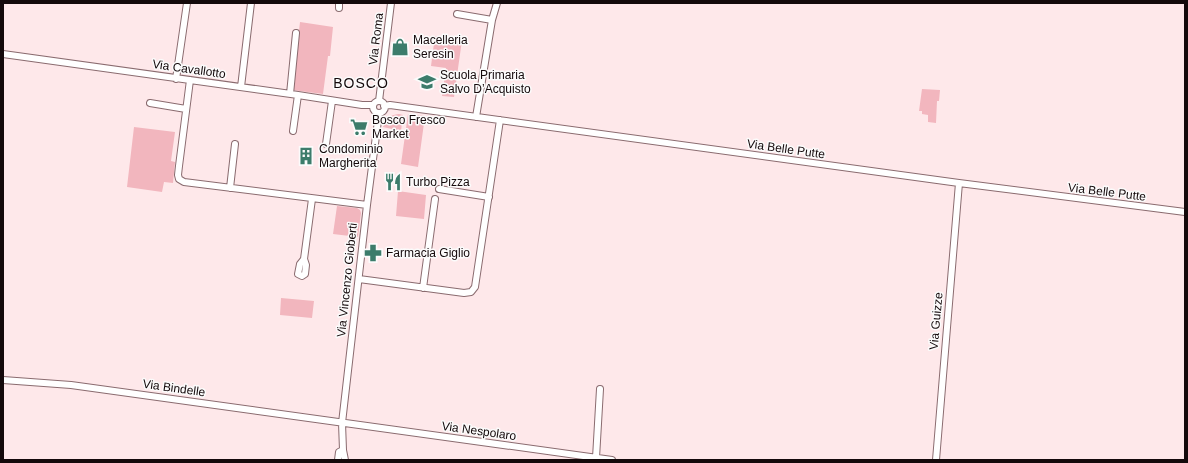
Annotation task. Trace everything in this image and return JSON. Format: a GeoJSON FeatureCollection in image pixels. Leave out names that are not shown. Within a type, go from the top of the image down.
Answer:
{"type":"FeatureCollection","features":[{"type":"Feature","properties":{"kind":"street"},"geometry":{"type":"LineString","coordinates":[[176,79],[187,3]]}},
{"type":"Feature","properties":{"kind":"street"},"geometry":{"type":"LineString","coordinates":[[241,87],[251,3]]}},
{"type":"Feature","properties":{"kind":"street","name":"Via Roma"},"geometry":{"type":"LineString","coordinates":[[379,102],[391,3]]}},
{"type":"Feature","properties":{"kind":"street"},"geometry":{"type":"LineString","coordinates":[[476,117],[492,20],[497,3]]}},
{"type":"Feature","properties":{"kind":"street"},"geometry":{"type":"LineString","coordinates":[[457,14],[492,20]]}},
{"type":"Feature","properties":{"kind":"street"},"geometry":{"type":"LineString","coordinates":[[290,94],[296,33]]}},
{"type":"Feature","properties":{"kind":"street","name":"Via Cavallotto"},"geometry":{"type":"LineString","coordinates":[[3,54],[332,101],[373,105]]}},
{"type":"Feature","properties":{"kind":"street"},"geometry":{"type":"LineString","coordinates":[[190,80],[178,175],[179,179],[184,182],[367,205]]}},
{"type":"Feature","properties":{"kind":"street"},"geometry":{"type":"LineString","coordinates":[[293,131],[298,95]]}},
{"type":"Feature","properties":{"kind":"street"},"geometry":{"type":"LineString","coordinates":[[326,144],[332,101]]}},
{"type":"Feature","properties":{"kind":"street"},"geometry":{"type":"LineString","coordinates":[[375,102],[379,102],[384,106],[383,111],[379,113],[374,111],[373,105],[375,102]]}},
{"type":"Feature","properties":{"kind":"street"},"geometry":{"type":"LineString","coordinates":[[150,103],[186,109]]}},
{"type":"Feature","properties":{"kind":"street","name":"Via Belle Putte"},"geometry":{"type":"LineString","coordinates":[[384,106],[390,105],[959,183],[1185,212]]}},
{"type":"Feature","properties":{"kind":"street","name":"Via Vincenzo Gioberti"},"geometry":{"type":"LineString","coordinates":[[345,460],[342,423],[379,113]]}},
{"type":"Feature","properties":{"kind":"street"},"geometry":{"type":"LineString","coordinates":[[359,279],[464,293],[471,292],[475,287],[500,120]]}},
{"type":"Feature","properties":{"kind":"street"},"geometry":{"type":"LineString","coordinates":[[230,188],[235,144]]}},
{"type":"Feature","properties":{"kind":"street","name":"Via Guizze"},"geometry":{"type":"LineString","coordinates":[[936,460],[959,183]]}},
{"type":"Feature","properties":{"kind":"street"},"geometry":{"type":"LineString","coordinates":[[439,189],[489,198]]}},
{"type":"Feature","properties":{"kind":"street"},"geometry":{"type":"LineString","coordinates":[[304,259],[312,198]]}},
{"type":"Feature","properties":{"kind":"street"},"geometry":{"type":"LineString","coordinates":[[423,288],[434,199]]}},
{"type":"Feature","properties":{"kind":"street","name":"Via Bindelle"},"geometry":{"type":"LineString","coordinates":[[3,380],[71,385],[342,423]]}},
{"type":"Feature","properties":{"kind":"street"},"geometry":{"type":"LineString","coordinates":[[596,458],[600,389]]}},
{"type":"Feature","properties":{"kind":"street","name":"Via Nespolaro"},"geometry":{"type":"LineString","coordinates":[[342,423],[612,460]]}},
{"type":"Feature","properties":{"kind":"street","name":"Via Vincenzo Gioberti"},"geometry":{"type":"LineString","coordinates":[[338,460],[339,452],[343,450]]}},
{"type":"Feature","properties":{"kind":"shaded area"},"geometry":{"type":"Polygon","coordinates":[[[300,22],[333,27],[330,56],[328,56],[323,94],[292,90],[300,22]]]}},
{"type":"Feature","properties":{"kind":"shaded area"},"geometry":{"type":"Polygon","coordinates":[[[435,36],[462,40],[454,97],[442,96],[446,68],[431,66],[435,36]]]}},
{"type":"Feature","properties":{"kind":"shaded area"},"geometry":{"type":"Polygon","coordinates":[[[922,89],[940,90],[939,101],[937,101],[936,123],[928,122],[928,115],[922,114],[922,111],[919,111],[922,89]]]}},
{"type":"Feature","properties":{"kind":"shaded area"},"geometry":{"type":"Polygon","coordinates":[[[408,114],[425,116],[418,167],[401,164],[408,114]]]}},
{"type":"Feature","properties":{"kind":"shaded area"},"geometry":{"type":"Polygon","coordinates":[[[393,115],[403,115],[401,131],[383,127],[389,118],[393,115]]]}},
{"type":"Feature","properties":{"kind":"shaded area"},"geometry":{"type":"Polygon","coordinates":[[[134,127],[175,132],[171,161],[175,162],[173,183],[164,182],[162,192],[127,187],[134,127]]]}},
{"type":"Feature","properties":{"kind":"shaded area"},"geometry":{"type":"Polygon","coordinates":[[[398,191],[426,195],[424,219],[396,216],[398,191]]]}},
{"type":"Feature","properties":{"kind":"shaded area"},"geometry":{"type":"Polygon","coordinates":[[[337,206],[357,208],[360,210],[361,213],[358,237],[333,234],[337,206]]]}},
{"type":"Feature","properties":{"kind":"shaded area"},"geometry":{"type":"Polygon","coordinates":[[[281,298],[314,301],[312,318],[280,315],[281,298]]]}},
{"type":"Feature","properties":{"kind":"place","name":"Macelleria Seresin"},"geometry":{"type":"Point","coordinates":[400,47]}},
{"type":"Feature","properties":{"kind":"place","name":"Scuola Primaria Salvo D’Acquisto"},"geometry":{"type":"Point","coordinates":[427,82]}},
{"type":"Feature","properties":{"kind":"place","name":"Bosco Fresco Market"},"geometry":{"type":"Point","coordinates":[359,127]}},
{"type":"Feature","properties":{"kind":"place","name":"Condominio Margherita"},"geometry":{"type":"Point","coordinates":[306,156]}},
{"type":"Feature","properties":{"kind":"place","name":"Turbo Pizza"},"geometry":{"type":"Point","coordinates":[393,182]}},
{"type":"Feature","properties":{"kind":"place","name":"Farmacia Giglio"},"geometry":{"type":"Point","coordinates":[373,253]}},
{"type":"Feature","properties":{"kind":"district","name":"BOSCO"},"geometry":{"type":"Point","coordinates":[361,83]}}]}
